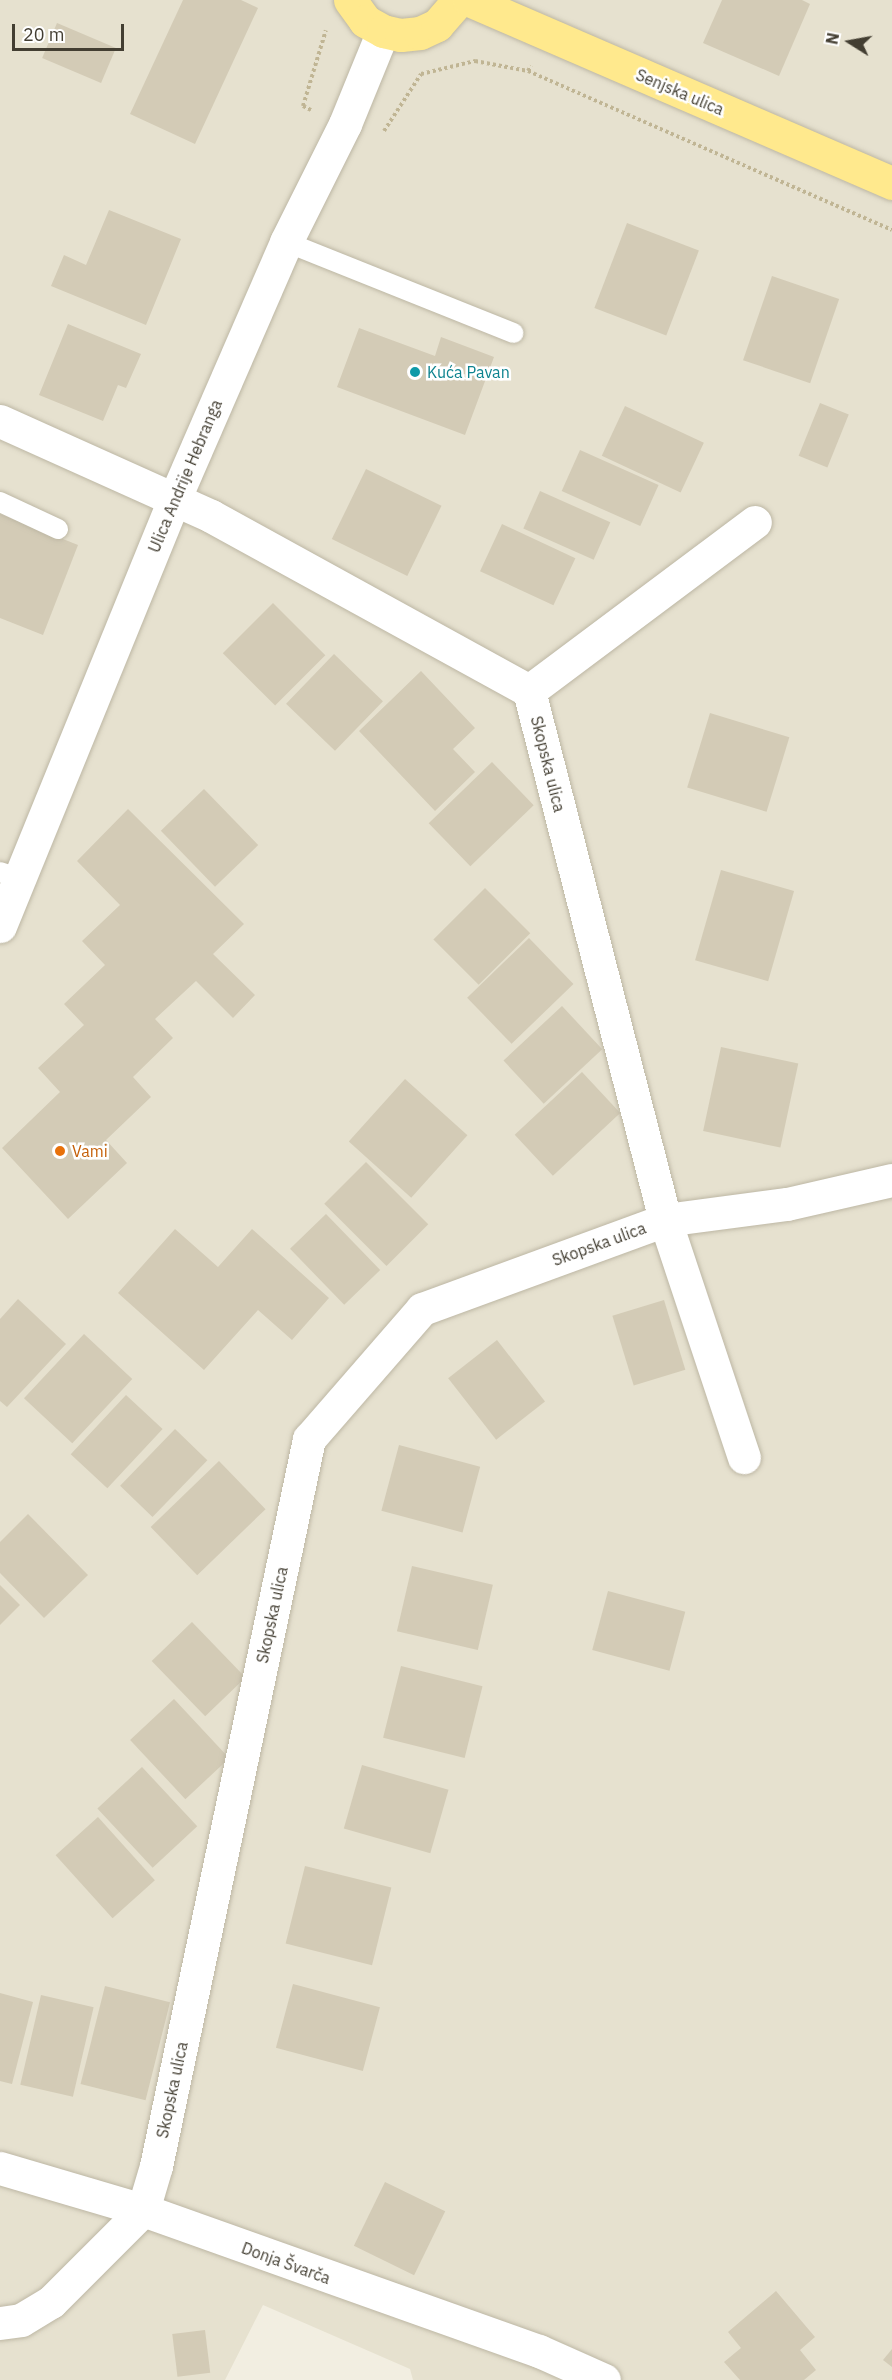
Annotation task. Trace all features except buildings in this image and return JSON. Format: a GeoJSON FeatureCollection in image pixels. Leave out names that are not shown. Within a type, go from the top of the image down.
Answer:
{"type":"FeatureCollection","features":[{"type":"Feature","properties":{"kind":"main road"},"geometry":{"type":"LineString","coordinates":[[350,0],[365,21],[382,31],[420,33],[437,25],[459,0]]}},
{"type":"Feature","properties":{"kind":"main road","name":"Senjska ulica"},"geometry":{"type":"LineString","coordinates":[[469,0],[892,183]]}},
{"type":"Feature","properties":{"kind":"street","name":"Ulica Andrije Hebranga"},"geometry":{"type":"LineString","coordinates":[[0,926],[9,875],[286,242],[345,124],[382,31]]}},
{"type":"Feature","properties":{"kind":"street"},"geometry":{"type":"LineString","coordinates":[[0,421],[211,516],[530,691],[755,522]]}},
{"type":"Feature","properties":{"kind":"street","name":"Skopska ulica"},"geometry":{"type":"LineString","coordinates":[[530,691],[665,1220],[744,1457]]}},
{"type":"Feature","properties":{"kind":"street","name":"Skopska ulica"},"geometry":{"type":"LineString","coordinates":[[143,2210],[156,2166],[309,1438],[422,1309],[665,1220],[787,1204],[892,1180]]}},
{"type":"Feature","properties":{"kind":"street","name":"Donja Švarča"},"geometry":{"type":"LineString","coordinates":[[0,2168],[143,2210],[539,2351],[604,2380]]}},
{"type":"Feature","properties":{"kind":"street"},"geometry":{"type":"LineString","coordinates":[[0,2323],[21,2320],[51,2302],[143,2210]]}},
{"type":"Feature","properties":{"kind":"lane"},"geometry":{"type":"LineString","coordinates":[[286,242],[514,333]]}},
{"type":"Feature","properties":{"kind":"lane"},"geometry":{"type":"LineString","coordinates":[[0,502],[58,529]]}},
{"type":"Feature","properties":{"kind":"path"},"geometry":{"type":"LineString","coordinates":[[324,21],[326,31],[303,106],[379,139],[421,74],[475,61],[528,71],[892,230]]}},
{"type":"Feature","properties":{"kind":"path"},"geometry":{"type":"LineString","coordinates":[[528,71],[549,36]]}},
{"type":"Feature","properties":{"kind":"shaded area"},"geometry":{"type":"Polygon","coordinates":[[[0,0],[892,0],[892,2380],[413,2380],[410,2369],[263,2305],[225,2380],[0,2380],[0,0]]]}},
{"type":"Feature","properties":{"kind":"place","name":"Kuća Pavan"},"geometry":{"type":"Point","coordinates":[415,372]}},
{"type":"Feature","properties":{"kind":"place","name":"Vami"},"geometry":{"type":"Point","coordinates":[60,1151]}}]}
